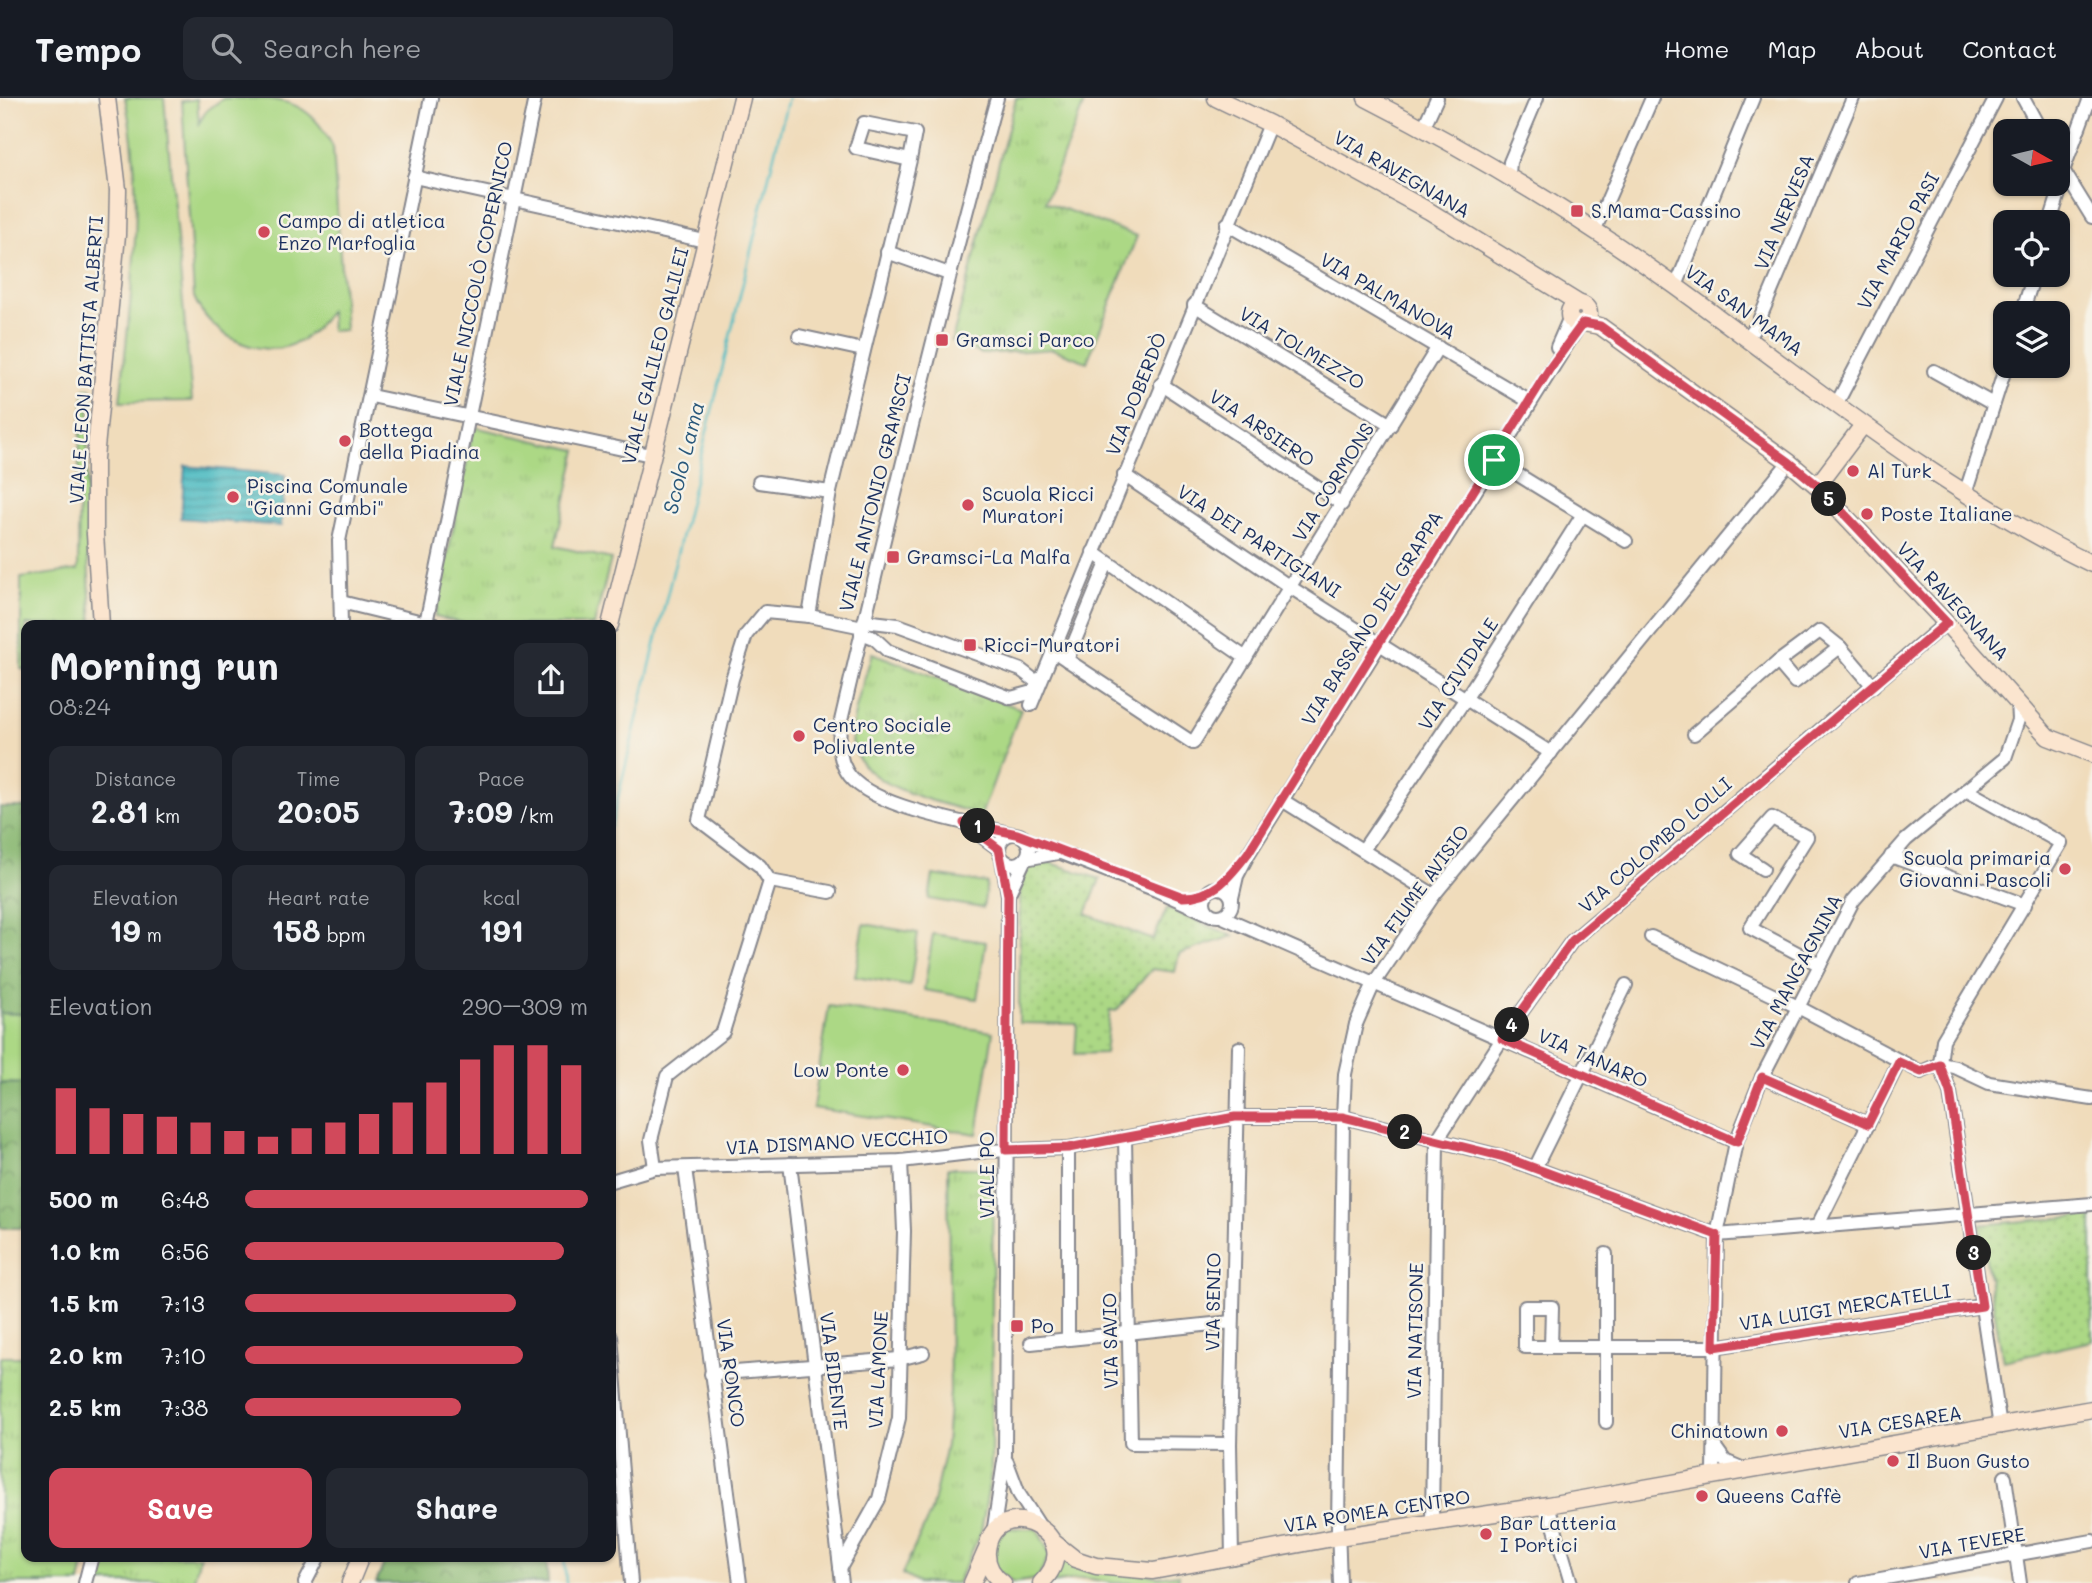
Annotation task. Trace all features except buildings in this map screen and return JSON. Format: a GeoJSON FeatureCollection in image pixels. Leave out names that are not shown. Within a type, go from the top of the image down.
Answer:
{"type":"FeatureCollection","features":[{"type":"Feature","properties":{"kind":"street","name":"VIALE LEON BATTISTA ALBERTI"},"geometry":{"type":"LineString","coordinates":[[101,620],[95,534],[95,458],[118,224],[118,190],[107,98]]}},
{"type":"Feature","properties":{"kind":"street"},"geometry":{"type":"LineString","coordinates":[[341,620],[339,541],[431,98]]}},
{"type":"Feature","properties":{"kind":"street","name":"VIALE NICCOLÒ COPERNICO"},"geometry":{"type":"LineString","coordinates":[[432,620],[468,416],[535,98]]}},
{"type":"Feature","properties":{"kind":"street","name":"VIALE GALILEO GALILEI"},"geometry":{"type":"LineString","coordinates":[[611,620],[742,98]]}},
{"type":"Feature","properties":{"kind":"street","name":"VIALE ANTONIO GRAMSCI"},"geometry":{"type":"LineString","coordinates":[[997,98],[949,274],[840,724],[841,758],[847,772],[868,793],[964,823],[1018,836],[1217,916]]}},
{"type":"Feature","properties":{"kind":"street","name":"VIA RAVEGNANA"},"geometry":{"type":"LineString","coordinates":[[1216,98],[1270,124],[1429,211],[1562,295],[1576,316],[1600,326],[1789,462],[1818,486],[1947,623],[2048,737],[2092,754]]}},
{"type":"Feature","properties":{"kind":"street","name":"VIA SAN MAMA"},"geometry":{"type":"LineString","coordinates":[[1366,98],[1509,174],[1595,229],[1837,403],[1863,425],[1960,491],[2027,532],[2092,564]]}},
{"type":"Feature","properties":{"kind":"street"},"geometry":{"type":"LineString","coordinates":[[1420,125],[1425,124],[1437,98]]}},
{"type":"Feature","properties":{"kind":"street"},"geometry":{"type":"LineString","coordinates":[[1509,174],[1510,162],[1537,98]]}},
{"type":"Feature","properties":{"kind":"street"},"geometry":{"type":"LineString","coordinates":[[1595,229],[1652,98]]}},
{"type":"Feature","properties":{"kind":"street"},"geometry":{"type":"LineString","coordinates":[[1676,286],[1753,98]]}},
{"type":"Feature","properties":{"kind":"street","name":"VIA NERVESA"},"geometry":{"type":"LineString","coordinates":[[1746,339],[1757,325],[1853,98]]}},
{"type":"Feature","properties":{"kind":"street","name":"VIA MARIO PASI"},"geometry":{"type":"LineString","coordinates":[[1837,403],[1996,98]]}},
{"type":"Feature","properties":{"kind":"street"},"geometry":{"type":"LineString","coordinates":[[2023,98],[2034,119]]}},
{"type":"Feature","properties":{"kind":"street"},"geometry":{"type":"LineString","coordinates":[[2070,152],[2090,98]]}},
{"type":"Feature","properties":{"kind":"street"},"geometry":{"type":"LineString","coordinates":[[809,616],[831,492],[910,160],[915,133],[864,123],[856,148],[910,160]]}},
{"type":"Feature","properties":{"kind":"street","name":"VIA DOBERDÒ"},"geometry":{"type":"LineString","coordinates":[[1031,705],[1270,124]]}},
{"type":"Feature","properties":{"kind":"street"},"geometry":{"type":"LineString","coordinates":[[414,177],[513,201],[705,241]]}},
{"type":"Feature","properties":{"kind":"street"},"geometry":{"type":"LineString","coordinates":[[2070,182],[2092,217]]}},
{"type":"Feature","properties":{"kind":"street","name":"VIA PALMANOVA"},"geometry":{"type":"LineString","coordinates":[[1227,224],[1529,401]]}},
{"type":"Feature","properties":{"kind":"street"},"geometry":{"type":"LineString","coordinates":[[887,252],[949,274]]}},
{"type":"Feature","properties":{"kind":"street","name":"VIA TOLMEZZO"},"geometry":{"type":"LineString","coordinates":[[1194,305],[1391,425]]}},
{"type":"Feature","properties":{"kind":"street","name":"VIA BASSANO DEL GRAPPA"},"geometry":{"type":"LineString","coordinates":[[1233,900],[1237,876],[1248,853],[1494,460],[1550,368],[1576,316]]}},
{"type":"Feature","properties":{"kind":"street"},"geometry":{"type":"LineString","coordinates":[[799,336],[863,350]]}},
{"type":"Feature","properties":{"kind":"street","name":"VIA CORMONS"},"geometry":{"type":"LineString","coordinates":[[1067,660],[1193,743],[1438,348]]}},
{"type":"Feature","properties":{"kind":"street"},"geometry":{"type":"LineString","coordinates":[[1934,371],[1993,404]]}},
{"type":"Feature","properties":{"kind":"street"},"geometry":{"type":"LineString","coordinates":[[1960,491],[1968,485],[2002,378]]}},
{"type":"Feature","properties":{"kind":"street","name":"VIA ARSIERO"},"geometry":{"type":"LineString","coordinates":[[1161,384],[1342,504]]}},
{"type":"Feature","properties":{"kind":"street"},"geometry":{"type":"LineString","coordinates":[[371,396],[651,454]]}},
{"type":"Feature","properties":{"kind":"street"},"geometry":{"type":"LineString","coordinates":[[1818,486],[1863,425]]}},
{"type":"Feature","properties":{"kind":"street"},"geometry":{"type":"LineString","coordinates":[[1494,460],[1626,541]]}},
{"type":"Feature","properties":{"kind":"street","name":"VIA FIUME AVISIO"},"geometry":{"type":"LineString","coordinates":[[1340,1583],[1338,1537],[1343,1117],[1345,1074],[1356,1024],[1374,983],[1434,895],[1789,462]]}},
{"type":"Feature","properties":{"kind":"street","name":"VIA DEI PARTIGIANI"},"geometry":{"type":"LineString","coordinates":[[1124,475],[1290,587],[1550,753]]}},
{"type":"Feature","properties":{"kind":"street"},"geometry":{"type":"LineString","coordinates":[[758,482],[831,492]]}},
{"type":"Feature","properties":{"kind":"street","name":"VIA CIVIDALE"},"geometry":{"type":"LineString","coordinates":[[1363,850],[1466,698],[1582,516]]}},
{"type":"Feature","properties":{"kind":"street"},"geometry":{"type":"LineString","coordinates":[[1093,552],[1247,658]]}},
{"type":"Feature","properties":{"kind":"street"},"geometry":{"type":"LineString","coordinates":[[1052,650],[1067,660],[1107,563]]}},
{"type":"Feature","properties":{"kind":"street"},"geometry":{"type":"LineString","coordinates":[[341,602],[382,618]]}},
{"type":"Feature","properties":{"kind":"street"},"geometry":{"type":"LineString","coordinates":[[830,892],[770,881],[760,866],[699,820],[732,679],[746,635],[765,612],[809,616],[863,627],[898,625],[1024,672],[1034,680],[1040,679]]}},
{"type":"Feature","properties":{"kind":"street","name":"VIA COLOMBO LOLLI"},"geometry":{"type":"LineString","coordinates":[[1437,1140],[1502,1039],[1572,941],[1947,623]]}},
{"type":"Feature","properties":{"kind":"street"},"geometry":{"type":"LineString","coordinates":[[881,645],[880,634],[888,624]]}},
{"type":"Feature","properties":{"kind":"street"},"geometry":{"type":"LineString","coordinates":[[863,627],[888,651],[1011,698],[1032,692],[1040,679]]}},
{"type":"Feature","properties":{"kind":"street"},"geometry":{"type":"LineString","coordinates":[[1694,734],[1778,662],[1820,631],[1840,647],[1873,686]]}},
{"type":"Feature","properties":{"kind":"street"},"geometry":{"type":"LineString","coordinates":[[1778,662],[1796,682],[1840,647]]}},
{"type":"Feature","properties":{"kind":"street"},"geometry":{"type":"LineString","coordinates":[[1020,695],[1027,687],[1024,672]]}},
{"type":"Feature","properties":{"kind":"street","name":"VIA MANGAGNINA"},"geometry":{"type":"LineString","coordinates":[[1729,1472],[1714,1445],[1714,1347],[1717,1235],[1737,1142],[1762,1077],[1853,901],[1891,856],[2005,758],[2018,720],[2017,701]]}},
{"type":"Feature","properties":{"kind":"street"},"geometry":{"type":"LineString","coordinates":[[1966,790],[2061,843],[1943,1040],[1940,1065],[1950,1092],[2000,1427]]}},
{"type":"Feature","properties":{"kind":"street"},"geometry":{"type":"LineString","coordinates":[[1282,800],[1434,895]]}},
{"type":"Feature","properties":{"kind":"street"},"geometry":{"type":"LineString","coordinates":[[1763,869],[1740,854],[1772,818],[1807,837],[1750,928],[1820,965]]}},
{"type":"Feature","properties":{"kind":"street","name":"VIALE ANTONIO GRAMSCI"},"geometry":{"type":"LineString","coordinates":[[964,823],[1001,854]]}},
{"type":"Feature","properties":{"kind":"street"},"geometry":{"type":"LineString","coordinates":[[1025,859],[1029,847],[1018,836],[1002,841],[1001,854],[1011,864],[1060,853]]}},
{"type":"Feature","properties":{"kind":"street","name":"VIA BASSANO DEL GRAPPA"},"geometry":{"type":"LineString","coordinates":[[1213,891],[1248,853]]}},
{"type":"Feature","properties":{"kind":"street","name":"VIALE PO"},"geometry":{"type":"LineString","coordinates":[[990,1541],[1005,1455],[1008,895],[1001,854]]}},
{"type":"Feature","properties":{"kind":"street"},"geometry":{"type":"LineString","coordinates":[[1891,856],[2025,905]]}},
{"type":"Feature","properties":{"kind":"street","name":"VIALE PO"},"geometry":{"type":"LineString","coordinates":[[1008,895],[1025,859]]}},
{"type":"Feature","properties":{"kind":"street"},"geometry":{"type":"LineString","coordinates":[[655,1168],[651,1140],[667,1076],[723,1032],[770,881]]}},
{"type":"Feature","properties":{"kind":"street","name":"VIALE ANTONIO GRAMSCI"},"geometry":{"type":"LineString","coordinates":[[1156,890],[1183,897],[1213,891]]}},
{"type":"Feature","properties":{"kind":"street"},"geometry":{"type":"LineString","coordinates":[[1233,900],[1230,911],[1217,916],[1204,907],[1213,891],[1227,891],[1233,900],[1236,916],[1243,924]]}},
{"type":"Feature","properties":{"kind":"street","name":"VIA TANARO"},"geometry":{"type":"LineString","coordinates":[[1217,916],[1243,924],[1737,1142]]}},
{"type":"Feature","properties":{"kind":"street"},"geometry":{"type":"LineString","coordinates":[[1651,937],[1798,1007],[1921,1072],[1940,1065],[1955,1067],[1989,1083],[2092,1099]]}},
{"type":"Feature","properties":{"kind":"street"},"geometry":{"type":"LineString","coordinates":[[1535,1168],[1626,985]]}},
{"type":"Feature","properties":{"kind":"street","name":"VIA SENIO"},"geometry":{"type":"LineString","coordinates":[[1232,1558],[1230,1444],[1235,1117],[1239,1048]]}},
{"type":"Feature","properties":{"kind":"street"},"geometry":{"type":"LineString","coordinates":[[1817,1227],[1899,1062]]}},
{"type":"Feature","properties":{"kind":"street"},"geometry":{"type":"LineString","coordinates":[[1762,1077],[1868,1124]]}},
{"type":"Feature","properties":{"kind":"street","name":"VIA DISMANO VECCHIO"},"geometry":{"type":"LineString","coordinates":[[616,1180],[655,1168],[901,1161],[1006,1150],[1068,1148],[1235,1117],[1343,1117],[1535,1168],[1717,1235]]}},
{"type":"Feature","properties":{"kind":"street","name":"VIA SAVIO"},"geometry":{"type":"LineString","coordinates":[[1125,1139],[1131,1443],[1230,1444]]}},
{"type":"Feature","properties":{"kind":"street","name":"VIA NATISONE"},"geometry":{"type":"LineString","coordinates":[[1432,1523],[1437,1140]]}},
{"type":"Feature","properties":{"kind":"street"},"geometry":{"type":"LineString","coordinates":[[1068,1148],[1068,1339]]}},
{"type":"Feature","properties":{"kind":"street","name":"VIA LAMONE"},"geometry":{"type":"LineString","coordinates":[[839,1568],[879,1499],[898,1418],[904,1231],[901,1161]]}},
{"type":"Feature","properties":{"kind":"street","name":"VIA BIDENTE"},"geometry":{"type":"LineString","coordinates":[[790,1164],[842,1583]]}},
{"type":"Feature","properties":{"kind":"street","name":"VIA RONCO"},"geometry":{"type":"LineString","coordinates":[[685,1168],[740,1583]]}},
{"type":"Feature","properties":{"kind":"street"},"geometry":{"type":"LineString","coordinates":[[1717,1235],[2092,1204]]}},
{"type":"Feature","properties":{"kind":"street"},"geometry":{"type":"LineString","coordinates":[[1606,1254],[1606,1422]]}},
{"type":"Feature","properties":{"kind":"street","name":"VIA LUIGI MERCATELLI"},"geometry":{"type":"LineString","coordinates":[[1551,1347],[1714,1347],[1982,1306]]}},
{"type":"Feature","properties":{"kind":"street"},"geometry":{"type":"LineString","coordinates":[[1031,1343],[1232,1322]]}},
{"type":"Feature","properties":{"kind":"street"},"geometry":{"type":"LineString","coordinates":[[711,1374],[898,1359],[923,1353]]}},
{"type":"Feature","properties":{"kind":"street"},"geometry":{"type":"LineString","coordinates":[[616,1398],[631,1583]]}},
{"type":"Feature","properties":{"kind":"street","name":"VIA CESAREA"},"geometry":{"type":"LineString","coordinates":[[1729,1472],[2092,1409]]}},
{"type":"Feature","properties":{"kind":"street"},"geometry":{"type":"LineString","coordinates":[[1714,1445],[1729,1472]]}},
{"type":"Feature","properties":{"kind":"street","name":"VIALE PO"},"geometry":{"type":"LineString","coordinates":[[1005,1455],[1019,1494],[1039,1525]]}},
{"type":"Feature","properties":{"kind":"street","name":"VIA ROMEA CENTRO"},"geometry":{"type":"LineString","coordinates":[[1039,1525],[1052,1541],[1084,1563],[1132,1572],[1232,1558],[1338,1537],[1548,1505],[1729,1472]]}},
{"type":"Feature","properties":{"kind":"street"},"geometry":{"type":"LineString","coordinates":[[2004,1477],[2020,1583]]}},
{"type":"Feature","properties":{"kind":"street"},"geometry":{"type":"LineString","coordinates":[[1548,1505],[1571,1583]]}},
{"type":"Feature","properties":{"kind":"street"},"geometry":{"type":"LineString","coordinates":[[972,1583],[990,1541],[1010,1522],[1030,1521],[1039,1525]]}},
{"type":"Feature","properties":{"kind":"street"},"geometry":{"type":"LineString","coordinates":[[990,1541],[990,1570],[1003,1583]]}},
{"type":"Feature","properties":{"kind":"street"},"geometry":{"type":"LineString","coordinates":[[1041,1583],[1054,1561],[1052,1541]]}},
{"type":"Feature","properties":{"kind":"street","name":"VIA TEVERE"},"geometry":{"type":"LineString","coordinates":[[1858,1583],[2092,1541]]}},
{"type":"Feature","properties":{"kind":"street"},"geometry":{"type":"LineString","coordinates":[[85,1583],[90,1562]]}},
{"type":"Feature","properties":{"kind":"street"},"geometry":{"type":"LineString","coordinates":[[305,1583],[315,1562]]}},
{"type":"Feature","properties":{"kind":"street"},"geometry":{"type":"LineString","coordinates":[[342,1583],[351,1562]]}},
{"type":"Feature","properties":{"kind":"street"},"geometry":{"type":"LineString","coordinates":[[358,1582],[360,1562]]}},
{"type":"Feature","properties":{"kind":"street"},"geometry":{"type":"LineString","coordinates":[[358,1582],[368,1562]]}},
{"type":"Feature","properties":{"kind":"green space"},"geometry":{"type":"Polygon","coordinates":[[[125,98],[164,98],[192,401],[120,402],[132,288],[136,212],[132,136],[125,98]]]}},
{"type":"Feature","properties":{"kind":"green space"},"geometry":{"type":"Polygon","coordinates":[[[224,98],[263,99],[292,104],[314,119],[333,147],[345,330],[331,331],[330,311],[310,334],[294,344],[279,348],[249,346],[222,332],[210,322],[194,297],[182,101],[197,99],[199,123],[206,111],[224,98]]]}},
{"type":"Feature","properties":{"kind":"green space"},"geometry":{"type":"Polygon","coordinates":[[[1016,98],[1086,98],[1045,202],[1137,236],[1087,362],[1053,349],[982,354],[952,341],[1016,98]]]}},
{"type":"Feature","properties":{"kind":"green space"},"geometry":{"type":"Polygon","coordinates":[[[85,388],[91,388],[87,506],[92,620],[21,620],[21,578],[78,570],[79,452],[85,388]]]}},
{"type":"Feature","properties":{"kind":"green space"},"geometry":{"type":"Polygon","coordinates":[[[474,427],[577,450],[555,546],[611,559],[595,620],[449,620],[435,617],[474,427]]]}},
{"type":"Feature","properties":{"kind":"green space"},"geometry":{"type":"Polygon","coordinates":[[[872,653],[1021,709],[981,815],[902,790],[867,768],[856,754],[853,726],[872,653]]]}},
{"type":"Feature","properties":{"kind":"green space"},"geometry":{"type":"Polygon","coordinates":[[[0,807],[21,807],[21,1014],[0,1013],[0,807]]]}},
{"type":"Feature","properties":{"kind":"green space"},"geometry":{"type":"Polygon","coordinates":[[[1045,861],[1100,879],[1086,914],[1153,940],[1167,908],[1233,936],[1179,954],[1175,972],[1152,969],[1116,1011],[1110,1010],[1105,1053],[1075,1054],[1077,1024],[1019,1023],[1020,886],[1028,868],[1045,861]]]}},
{"type":"Feature","properties":{"kind":"green space"},"geometry":{"type":"Polygon","coordinates":[[[933,875],[987,883],[983,908],[929,899],[933,875]]]}},
{"type":"Feature","properties":{"kind":"green space"},"geometry":{"type":"Polygon","coordinates":[[[864,924],[918,933],[910,986],[855,977],[864,924]]]}},
{"type":"Feature","properties":{"kind":"green space"},"geometry":{"type":"Polygon","coordinates":[[[933,934],[986,942],[977,999],[924,990],[933,934]]]}},
{"type":"Feature","properties":{"kind":"green space","name":"Low Ponte"},"geometry":{"type":"Polygon","coordinates":[[[829,1006],[993,1032],[977,1134],[813,1108],[829,1006]]]}},
{"type":"Feature","properties":{"kind":"green space"},"geometry":{"type":"Polygon","coordinates":[[[0,1013],[21,1014],[21,1084],[0,1083],[0,1013]]]}},
{"type":"Feature","properties":{"kind":"green space"},"geometry":{"type":"Polygon","coordinates":[[[0,1083],[21,1084],[21,1228],[0,1228],[0,1083]]]}},
{"type":"Feature","properties":{"kind":"green space"},"geometry":{"type":"Polygon","coordinates":[[[948,1168],[993,1168],[991,1473],[981,1532],[957,1583],[918,1583],[902,1574],[931,1512],[946,1445],[950,1391],[948,1168]]]}},
{"type":"Feature","properties":{"kind":"green space"},"geometry":{"type":"Polygon","coordinates":[[[2092,1215],[2092,1341],[2003,1361],[1980,1225],[2092,1215]]]}},
{"type":"Feature","properties":{"kind":"green space"},"geometry":{"type":"Polygon","coordinates":[[[0,1357],[21,1357],[21,1562],[85,1562],[80,1583],[0,1583],[0,1357]]]}},
{"type":"Feature","properties":{"kind":"green space"},"geometry":{"type":"Polygon","coordinates":[[[1008,1528],[1037,1529],[1050,1554],[1037,1579],[1013,1583],[995,1569],[994,1541],[1008,1528]]]}},
{"type":"Feature","properties":{"kind":"green space"},"geometry":{"type":"Polygon","coordinates":[[[1057,1550],[1159,1577],[1179,1574],[1179,1578],[1165,1583],[1114,1583],[1084,1578],[1050,1583],[1057,1550]]]}},
{"type":"Feature","properties":{"kind":"green space"},"geometry":{"type":"Polygon","coordinates":[[[101,1562],[198,1562],[193,1583],[96,1583],[101,1562]]]}},
{"type":"Feature","properties":{"kind":"green space"},"geometry":{"type":"Polygon","coordinates":[[[385,1562],[546,1562],[548,1583],[376,1583],[385,1562]]]}},
{"type":"Feature","properties":{"kind":"water","name":"Piscina Comunale \"Gianni Gambi\""},"geometry":{"type":"Polygon","coordinates":[[[185,466],[285,475],[281,526],[181,518],[185,466]]]}},
{"type":"Feature","properties":{"kind":"waterway","name":"Scolo Lama"},"geometry":{"type":"LineString","coordinates":[[616,805],[788,98]]}},
{"type":"Feature","properties":{"kind":"waterway","name":"Scolo Lama"},"geometry":{"type":"LineString","coordinates":[[564,1562],[566,1583]]}},
{"type":"Feature","properties":{"kind":"place","name":"S.Mama-Cassino"},"geometry":{"type":"Point","coordinates":[1577,211]}},
{"type":"Feature","properties":{"kind":"place","name":"Campo di atletica Enzo Marfoglia"},"geometry":{"type":"Point","coordinates":[264,232]}},
{"type":"Feature","properties":{"kind":"place","name":"Gramsci Parco"},"geometry":{"type":"Point","coordinates":[942,340]}},
{"type":"Feature","properties":{"kind":"place","name":"Bottega della Piadina"},"geometry":{"type":"Point","coordinates":[345,441]}},
{"type":"Feature","properties":{"kind":"place","name":"Al Turk"},"geometry":{"type":"Point","coordinates":[1853,471]}},
{"type":"Feature","properties":{"kind":"place","name":"Piscina Comunale \"Gianni Gambi\""},"geometry":{"type":"Point","coordinates":[233,497]}},
{"type":"Feature","properties":{"kind":"place","name":"Scuola Ricci Muratori"},"geometry":{"type":"Point","coordinates":[968,505]}},
{"type":"Feature","properties":{"kind":"place","name":"Poste Italiane"},"geometry":{"type":"Point","coordinates":[1867,514]}},
{"type":"Feature","properties":{"kind":"place","name":"Gramsci-La Malfa"},"geometry":{"type":"Point","coordinates":[893,557]}},
{"type":"Feature","properties":{"kind":"place","name":"Ricci-Muratori"},"geometry":{"type":"Point","coordinates":[970,645]}},
{"type":"Feature","properties":{"kind":"place","name":"Centro Sociale Polivalente"},"geometry":{"type":"Point","coordinates":[799,736]}},
{"type":"Feature","properties":{"kind":"place","name":"Scuola primaria Giovanni Pascoli"},"geometry":{"type":"Point","coordinates":[2065,869]}},
{"type":"Feature","properties":{"kind":"place","name":"Low Ponte"},"geometry":{"type":"Point","coordinates":[903,1070]}},
{"type":"Feature","properties":{"kind":"place","name":"Po"},"geometry":{"type":"Point","coordinates":[1017,1326]}},
{"type":"Feature","properties":{"kind":"place","name":"Chinatown"},"geometry":{"type":"Point","coordinates":[1782,1431]}},
{"type":"Feature","properties":{"kind":"place","name":"Il Buon Gusto"},"geometry":{"type":"Point","coordinates":[1893,1461]}},
{"type":"Feature","properties":{"kind":"place","name":"Queens Caffè"},"geometry":{"type":"Point","coordinates":[1702,1496]}},
{"type":"Feature","properties":{"kind":"place","name":"Bar Latteria I Portici"},"geometry":{"type":"Point","coordinates":[1486,1534]}},
{"type":"Feature","properties":{"kind":"route"},"geometry":{"type":"LineString","coordinates":[[1583,323],[1592,323],[1600,326],[1789,462],[1818,486],[1947,623],[1572,941],[1502,1039],[1737,1142],[1762,1077],[1868,1124],[1899,1062],[1921,1072],[1940,1065],[1950,1092],[1982,1306],[1714,1347],[1717,1235],[1504,1157],[1343,1117],[1235,1117],[1068,1148],[1006,1150],[1008,895],[999,849],[964,823],[1017,834],[1156,890],[1183,897],[1195,897],[1219,888],[1248,853],[1494,460],[1576,328],[1583,323]]}}]}
